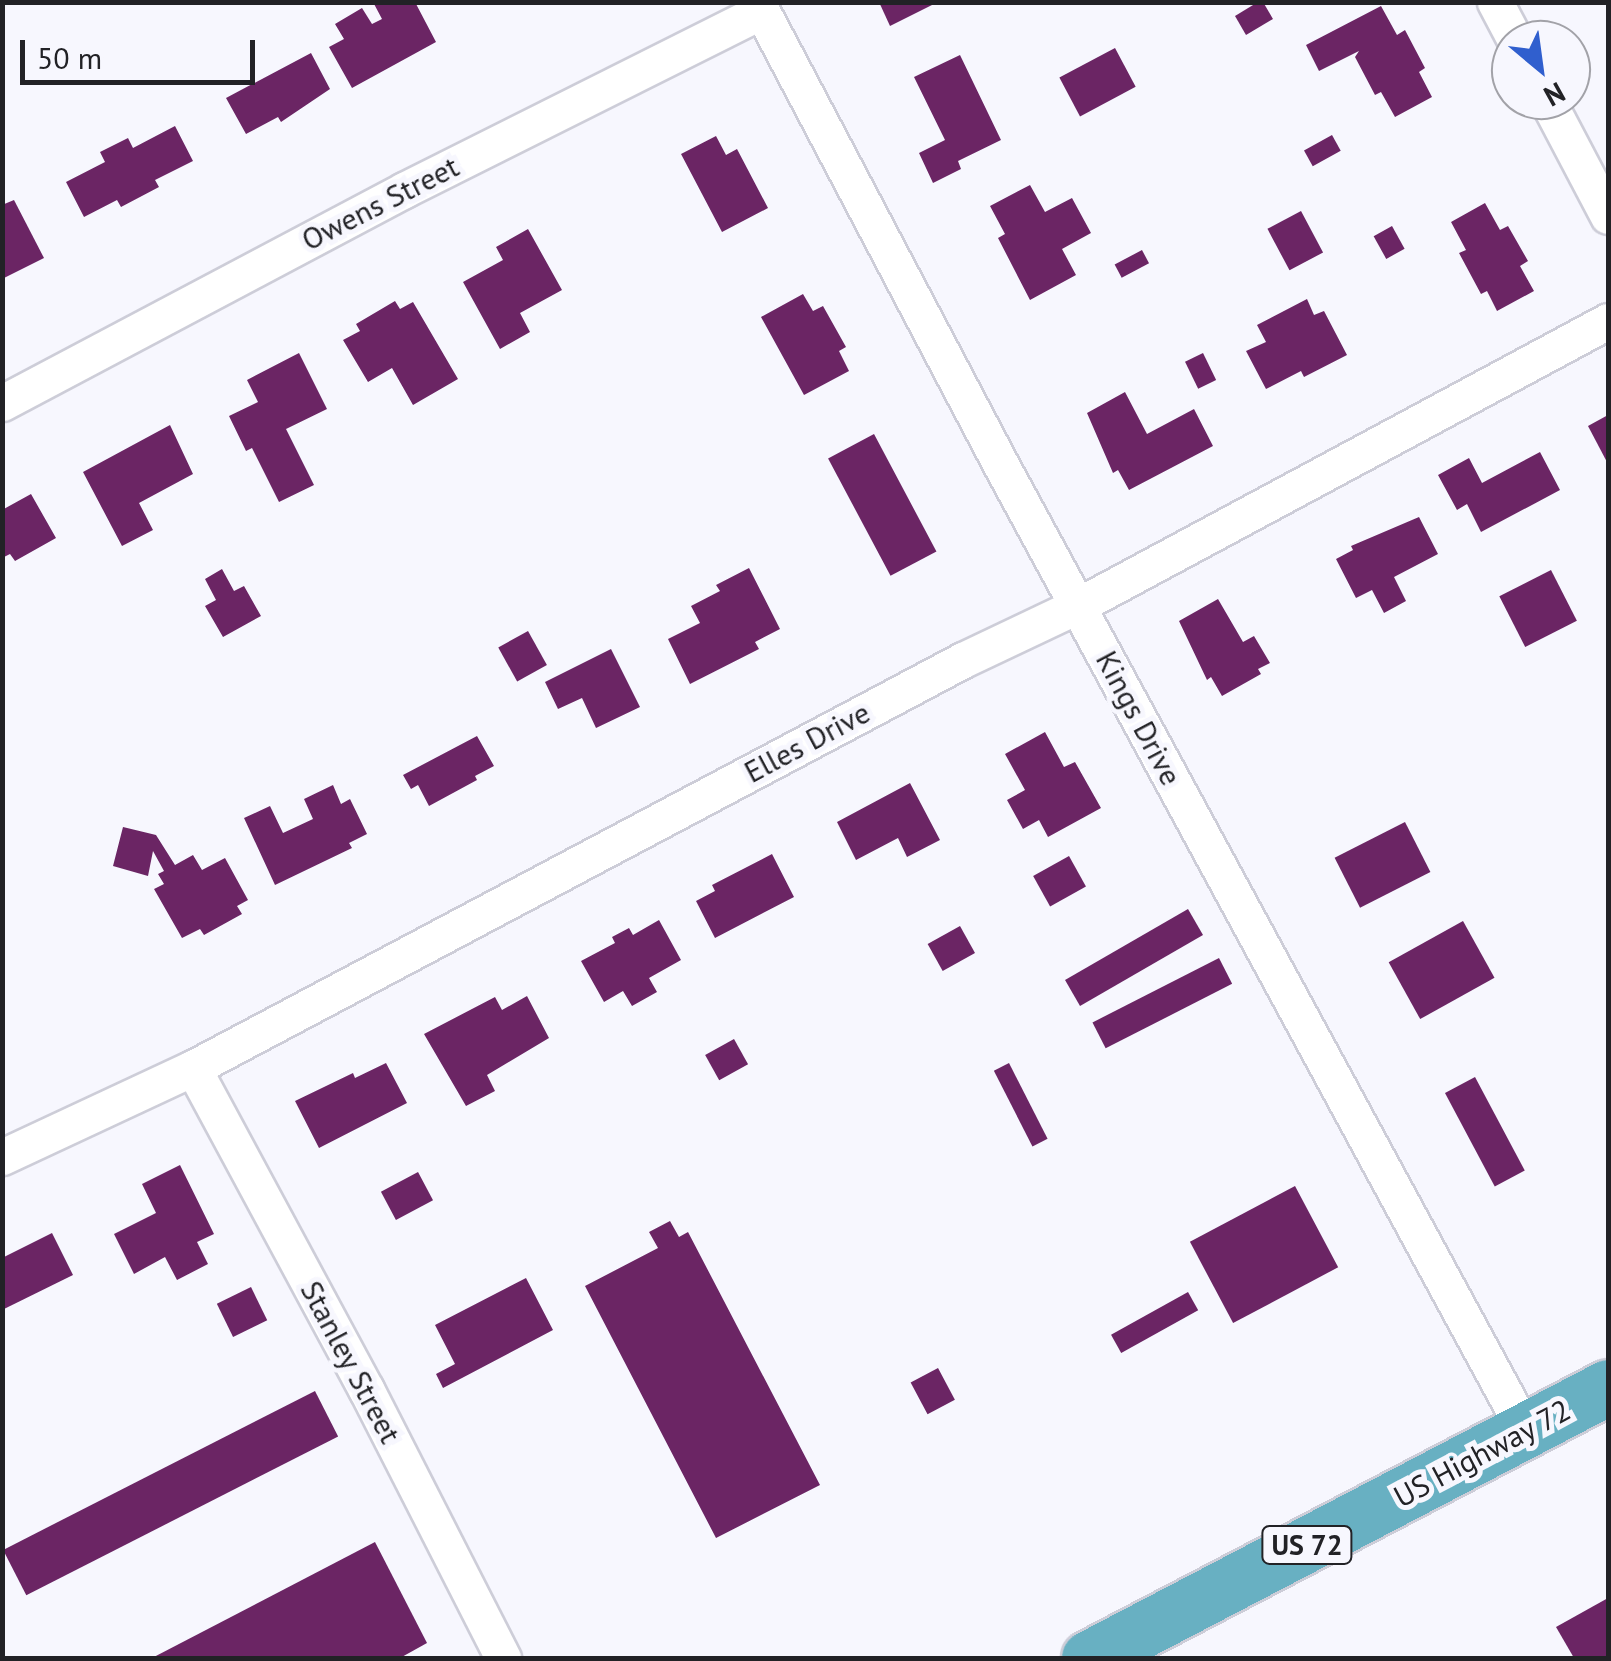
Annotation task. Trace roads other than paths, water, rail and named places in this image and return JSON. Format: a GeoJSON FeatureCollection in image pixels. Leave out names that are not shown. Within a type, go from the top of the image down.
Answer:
{"type":"FeatureCollection","features":[{"type":"Feature","properties":{"kind":"highway","name":"US Highway 72"},"geometry":{"type":"LineString","coordinates":[[1089,1658],[1608,1387]]}},
{"type":"Feature","properties":{"kind":"street","name":"Owens Street"},"geometry":{"type":"LineString","coordinates":[[2,402],[759,7]]}},
{"type":"Feature","properties":{"kind":"street","name":"Kings Drive"},"geometry":{"type":"LineString","coordinates":[[759,7],[1524,1431]]}},
{"type":"Feature","properties":{"kind":"street"},"geometry":{"type":"LineString","coordinates":[[1557,120],[1608,216]]}},
{"type":"Feature","properties":{"kind":"street","name":"Elles Drive"},"geometry":{"type":"LineString","coordinates":[[2,1157],[192,1068],[963,660],[1079,605],[1608,321]]}},
{"type":"Feature","properties":{"kind":"street","name":"Stanley Street"},"geometry":{"type":"LineString","coordinates":[[192,1068],[366,1389],[504,1658]]}}]}
